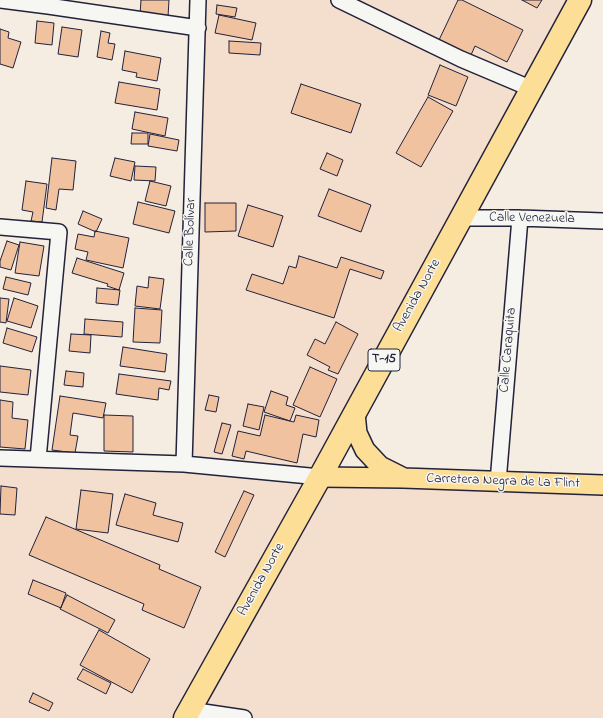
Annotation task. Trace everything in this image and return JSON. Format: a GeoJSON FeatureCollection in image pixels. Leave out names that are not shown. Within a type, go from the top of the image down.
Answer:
{"type":"FeatureCollection","features":[{"type":"Feature","properties":{"kind":"highway","name":"Avenida Norte"},"geometry":{"type":"LineString","coordinates":[[187,714],[320,477],[580,0]]}},
{"type":"Feature","properties":{"kind":"main road","name":"Carretera Negra de La Flint"},"geometry":{"type":"LineString","coordinates":[[355,413],[358,433],[365,450],[380,466],[403,478]]}},
{"type":"Feature","properties":{"kind":"main road","name":"Carretera Negra de La Flint"},"geometry":{"type":"LineString","coordinates":[[320,477],[403,478],[603,485]]}},
{"type":"Feature","properties":{"kind":"street"},"geometry":{"type":"LineString","coordinates":[[0,0],[198,28]]}},
{"type":"Feature","properties":{"kind":"street","name":"Calle Bolívar"},"geometry":{"type":"LineString","coordinates":[[184,464],[198,0]]}},
{"type":"Feature","properties":{"kind":"street"},"geometry":{"type":"LineString","coordinates":[[339,0],[461,59],[532,89]]}},
{"type":"Feature","properties":{"kind":"street","name":"Calle Venezuela"},"geometry":{"type":"LineString","coordinates":[[461,218],[520,218],[603,221]]}},
{"type":"Feature","properties":{"kind":"street","name":"Calle Caraquita"},"geometry":{"type":"LineString","coordinates":[[498,482],[520,218]]}},
{"type":"Feature","properties":{"kind":"street"},"geometry":{"type":"LineString","coordinates":[[0,227],[59,232],[38,459]]}},
{"type":"Feature","properties":{"kind":"street"},"geometry":{"type":"LineString","coordinates":[[0,458],[184,464],[320,477]]}},
{"type":"Feature","properties":{"kind":"street"},"geometry":{"type":"LineString","coordinates":[[187,714],[244,718]]}},
{"type":"Feature","properties":{"kind":"shaded area"},"geometry":{"type":"Polygon","coordinates":[[[207,0],[574,0],[313,480],[603,494],[603,718],[0,718],[0,464],[190,472],[198,288],[207,0]]]}},
{"type":"Feature","properties":{"kind":"building"},"geometry":{"type":"Polygon","coordinates":[[[141,0],[169,0],[168,17],[140,15],[141,0]]]}},
{"type":"Feature","properties":{"kind":"building"},"geometry":{"type":"Polygon","coordinates":[[[458,0],[462,0],[523,30],[507,62],[475,46],[471,55],[439,40],[458,0]]]}},
{"type":"Feature","properties":{"kind":"building"},"geometry":{"type":"Polygon","coordinates":[[[522,0],[542,0],[537,8],[522,0]]]}},
{"type":"Feature","properties":{"kind":"building"},"geometry":{"type":"Polygon","coordinates":[[[217,5],[237,8],[235,17],[216,14],[217,5]]]}},
{"type":"Feature","properties":{"kind":"building"},"geometry":{"type":"Polygon","coordinates":[[[219,15],[256,23],[252,40],[215,33],[219,15]]]}},
{"type":"Feature","properties":{"kind":"building"},"geometry":{"type":"Polygon","coordinates":[[[37,21],[54,23],[52,45],[35,43],[37,21]]]}},
{"type":"Feature","properties":{"kind":"building"},"geometry":{"type":"Polygon","coordinates":[[[62,27],[82,30],[78,57],[58,54],[62,27]]]}},
{"type":"Feature","properties":{"kind":"building"},"geometry":{"type":"Polygon","coordinates":[[[0,29],[9,32],[8,38],[21,42],[13,68],[0,64],[0,29]]]}},
{"type":"Feature","properties":{"kind":"building"},"geometry":{"type":"Polygon","coordinates":[[[101,31],[110,33],[108,43],[115,44],[112,60],[97,57],[101,31]]]}},
{"type":"Feature","properties":{"kind":"building"},"geometry":{"type":"Polygon","coordinates":[[[229,41],[261,43],[260,55],[229,53],[229,41]]]}},
{"type":"Feature","properties":{"kind":"building"},"geometry":{"type":"Polygon","coordinates":[[[125,51],[161,58],[157,81],[136,77],[137,73],[122,70],[125,51]]]}},
{"type":"Feature","properties":{"kind":"building"},"geometry":{"type":"Polygon","coordinates":[[[440,65],[468,77],[456,106],[428,95],[440,65]]]}},
{"type":"Feature","properties":{"kind":"building"},"geometry":{"type":"Polygon","coordinates":[[[119,82],[160,89],[157,110],[115,103],[119,82]]]}},
{"type":"Feature","properties":{"kind":"building"},"geometry":{"type":"Polygon","coordinates":[[[301,84],[361,104],[351,133],[291,113],[301,84]]]}},
{"type":"Feature","properties":{"kind":"building"},"geometry":{"type":"Polygon","coordinates":[[[428,97],[453,111],[421,167],[396,153],[428,97]]]}},
{"type":"Feature","properties":{"kind":"building"},"geometry":{"type":"Polygon","coordinates":[[[135,112],[168,118],[165,136],[132,129],[135,112]]]}},
{"type":"Feature","properties":{"kind":"building"},"geometry":{"type":"Polygon","coordinates":[[[132,133],[148,133],[148,144],[131,144],[132,133]]]}},
{"type":"Feature","properties":{"kind":"building"},"geometry":{"type":"Polygon","coordinates":[[[150,134],[179,140],[177,151],[148,146],[150,134]]]}},
{"type":"Feature","properties":{"kind":"building"},"geometry":{"type":"Polygon","coordinates":[[[327,153],[343,160],[337,176],[320,169],[327,153]]]}},
{"type":"Feature","properties":{"kind":"building"},"geometry":{"type":"Polygon","coordinates":[[[52,158],[76,161],[73,190],[59,189],[56,210],[46,208],[52,158]]]}},
{"type":"Feature","properties":{"kind":"building"},"geometry":{"type":"Polygon","coordinates":[[[115,158],[135,162],[131,181],[110,176],[115,158]]]}},
{"type":"Feature","properties":{"kind":"building"},"geometry":{"type":"Polygon","coordinates":[[[135,166],[156,167],[155,181],[134,180],[135,166]]]}},
{"type":"Feature","properties":{"kind":"building"},"geometry":{"type":"Polygon","coordinates":[[[26,181],[47,184],[42,222],[31,221],[33,212],[22,210],[26,181]]]}},
{"type":"Feature","properties":{"kind":"building"},"geometry":{"type":"Polygon","coordinates":[[[150,181],[171,186],[166,206],[145,201],[150,181]]]}},
{"type":"Feature","properties":{"kind":"building"},"geometry":{"type":"Polygon","coordinates":[[[329,189],[371,205],[361,232],[318,216],[329,189]]]}},
{"type":"Feature","properties":{"kind":"building"},"geometry":{"type":"Polygon","coordinates":[[[138,202],[175,211],[169,233],[133,224],[138,202]]]}},
{"type":"Feature","properties":{"kind":"building"},"geometry":{"type":"Polygon","coordinates":[[[205,203],[236,203],[236,231],[205,232],[205,203]]]}},
{"type":"Feature","properties":{"kind":"building"},"geometry":{"type":"Polygon","coordinates":[[[248,205],[283,216],[273,247],[238,236],[248,205]]]}},
{"type":"Feature","properties":{"kind":"building"},"geometry":{"type":"Polygon","coordinates":[[[83,211],[102,219],[96,232],[78,224],[83,211]]]}},
{"type":"Feature","properties":{"kind":"building"},"geometry":{"type":"Polygon","coordinates":[[[95,231],[129,238],[123,268],[86,260],[88,252],[75,249],[78,234],[94,237],[95,231]]]}},
{"type":"Feature","properties":{"kind":"building"},"geometry":{"type":"Polygon","coordinates":[[[7,241],[19,245],[11,270],[0,267],[0,261],[7,241]]]}},
{"type":"Feature","properties":{"kind":"building"},"geometry":{"type":"Polygon","coordinates":[[[20,242],[44,246],[39,276],[15,273],[20,242]]]}},
{"type":"Feature","properties":{"kind":"building"},"geometry":{"type":"Polygon","coordinates":[[[299,256],[337,268],[341,257],[384,271],[381,279],[350,269],[334,318],[246,290],[252,274],[283,284],[289,266],[296,268],[299,256]]]}},
{"type":"Feature","properties":{"kind":"building"},"geometry":{"type":"Polygon","coordinates":[[[77,258],[124,273],[119,290],[107,286],[108,284],[72,273],[77,258]]]}},
{"type":"Feature","properties":{"kind":"building"},"geometry":{"type":"Polygon","coordinates":[[[6,277],[31,283],[28,295],[3,289],[6,277]]]}},
{"type":"Feature","properties":{"kind":"building"},"geometry":{"type":"Polygon","coordinates":[[[149,277],[164,279],[160,309],[135,306],[137,286],[148,288],[149,277]]]}},
{"type":"Feature","properties":{"kind":"building"},"geometry":{"type":"Polygon","coordinates":[[[97,288],[120,290],[118,305],[96,303],[97,288]]]}},
{"type":"Feature","properties":{"kind":"building"},"geometry":{"type":"Polygon","coordinates":[[[0,298],[9,299],[6,323],[0,322],[0,298]]]}},
{"type":"Feature","properties":{"kind":"building"},"geometry":{"type":"Polygon","coordinates":[[[14,298],[38,306],[31,328],[7,321],[14,298]]]}},
{"type":"Feature","properties":{"kind":"building"},"geometry":{"type":"Polygon","coordinates":[[[135,308],[162,310],[160,343],[133,342],[135,308]]]}},
{"type":"Feature","properties":{"kind":"building"},"geometry":{"type":"Polygon","coordinates":[[[85,319],[123,322],[122,337],[84,334],[85,319]]]}},
{"type":"Feature","properties":{"kind":"building"},"geometry":{"type":"Polygon","coordinates":[[[336,322],[358,334],[338,374],[328,370],[330,367],[307,355],[315,339],[325,344],[336,322]]]}},
{"type":"Feature","properties":{"kind":"building"},"geometry":{"type":"Polygon","coordinates":[[[7,328],[37,337],[32,352],[3,343],[7,328]]]}},
{"type":"Feature","properties":{"kind":"building"},"geometry":{"type":"Polygon","coordinates":[[[71,334],[91,335],[90,353],[69,351],[71,334]]]}},
{"type":"Feature","properties":{"kind":"building"},"geometry":{"type":"Polygon","coordinates":[[[123,347],[167,354],[165,372],[120,366],[123,347]]]}},
{"type":"Feature","properties":{"kind":"building"},"geometry":{"type":"Polygon","coordinates":[[[0,366],[31,370],[28,395],[0,392],[0,366]]]}},
{"type":"Feature","properties":{"kind":"building"},"geometry":{"type":"Polygon","coordinates":[[[310,367],[337,379],[320,417],[293,405],[310,367]]]}},
{"type":"Feature","properties":{"kind":"building"},"geometry":{"type":"Polygon","coordinates":[[[66,371],[84,373],[83,387],[64,385],[66,371]]]}},
{"type":"Feature","properties":{"kind":"building"},"geometry":{"type":"Polygon","coordinates":[[[119,374],[171,381],[169,390],[159,388],[158,400],[116,394],[119,374]]]}},
{"type":"Feature","properties":{"kind":"building"},"geometry":{"type":"Polygon","coordinates":[[[271,391],[288,397],[286,405],[295,408],[290,421],[264,412],[271,391]]]}},
{"type":"Feature","properties":{"kind":"building"},"geometry":{"type":"Polygon","coordinates":[[[209,395],[219,397],[216,412],[205,410],[209,395]]]}},
{"type":"Feature","properties":{"kind":"building"},"geometry":{"type":"Polygon","coordinates":[[[60,396],[106,403],[103,418],[73,413],[70,435],[78,436],[75,453],[52,450],[60,396]]]}},
{"type":"Feature","properties":{"kind":"building"},"geometry":{"type":"Polygon","coordinates":[[[0,400],[13,402],[12,418],[28,420],[25,449],[0,447],[0,400]]]}},
{"type":"Feature","properties":{"kind":"building"},"geometry":{"type":"Polygon","coordinates":[[[248,404],[264,407],[259,430],[243,426],[248,404]]]}},
{"type":"Feature","properties":{"kind":"building"},"geometry":{"type":"Polygon","coordinates":[[[104,415],[133,416],[133,452],[104,451],[104,415]]]}},
{"type":"Feature","properties":{"kind":"building"},"geometry":{"type":"Polygon","coordinates":[[[265,415],[294,422],[296,415],[319,420],[316,437],[303,434],[297,463],[246,451],[244,459],[232,456],[238,431],[260,436],[265,415]]]}},
{"type":"Feature","properties":{"kind":"building"},"geometry":{"type":"Polygon","coordinates":[[[222,423],[231,425],[222,454],[214,452],[222,423]]]}},
{"type":"Feature","properties":{"kind":"building"},"geometry":{"type":"Polygon","coordinates":[[[1,486],[17,488],[15,515],[0,514],[1,486]]]}},
{"type":"Feature","properties":{"kind":"building"},"geometry":{"type":"Polygon","coordinates":[[[81,490],[113,494],[108,533],[76,529],[81,490]]]}},
{"type":"Feature","properties":{"kind":"building"},"geometry":{"type":"Polygon","coordinates":[[[244,491],[254,495],[225,557],[215,552],[244,491]]]}},
{"type":"Feature","properties":{"kind":"building"},"geometry":{"type":"Polygon","coordinates":[[[125,494],[156,503],[153,515],[183,523],[178,542],[116,525],[125,494]]]}},
{"type":"Feature","properties":{"kind":"building"},"geometry":{"type":"Polygon","coordinates":[[[46,517],[160,565],[159,569],[201,587],[184,628],[142,610],[144,604],[29,555],[46,517]]]}},
{"type":"Feature","properties":{"kind":"building"},"geometry":{"type":"Polygon","coordinates":[[[33,580],[66,593],[61,608],[28,594],[33,580]]]}},
{"type":"Feature","properties":{"kind":"building"},"geometry":{"type":"Polygon","coordinates":[[[67,595],[115,620],[108,633],[60,609],[67,595]]]}},
{"type":"Feature","properties":{"kind":"building"},"geometry":{"type":"Polygon","coordinates":[[[99,630],[150,659],[132,693],[80,665],[99,630]]]}},
{"type":"Feature","properties":{"kind":"building"},"geometry":{"type":"Polygon","coordinates":[[[83,669],[111,683],[106,694],[77,679],[83,669]]]}},
{"type":"Feature","properties":{"kind":"building"},"geometry":{"type":"Polygon","coordinates":[[[33,693],[53,703],[49,711],[29,702],[33,693]]]}}]}
